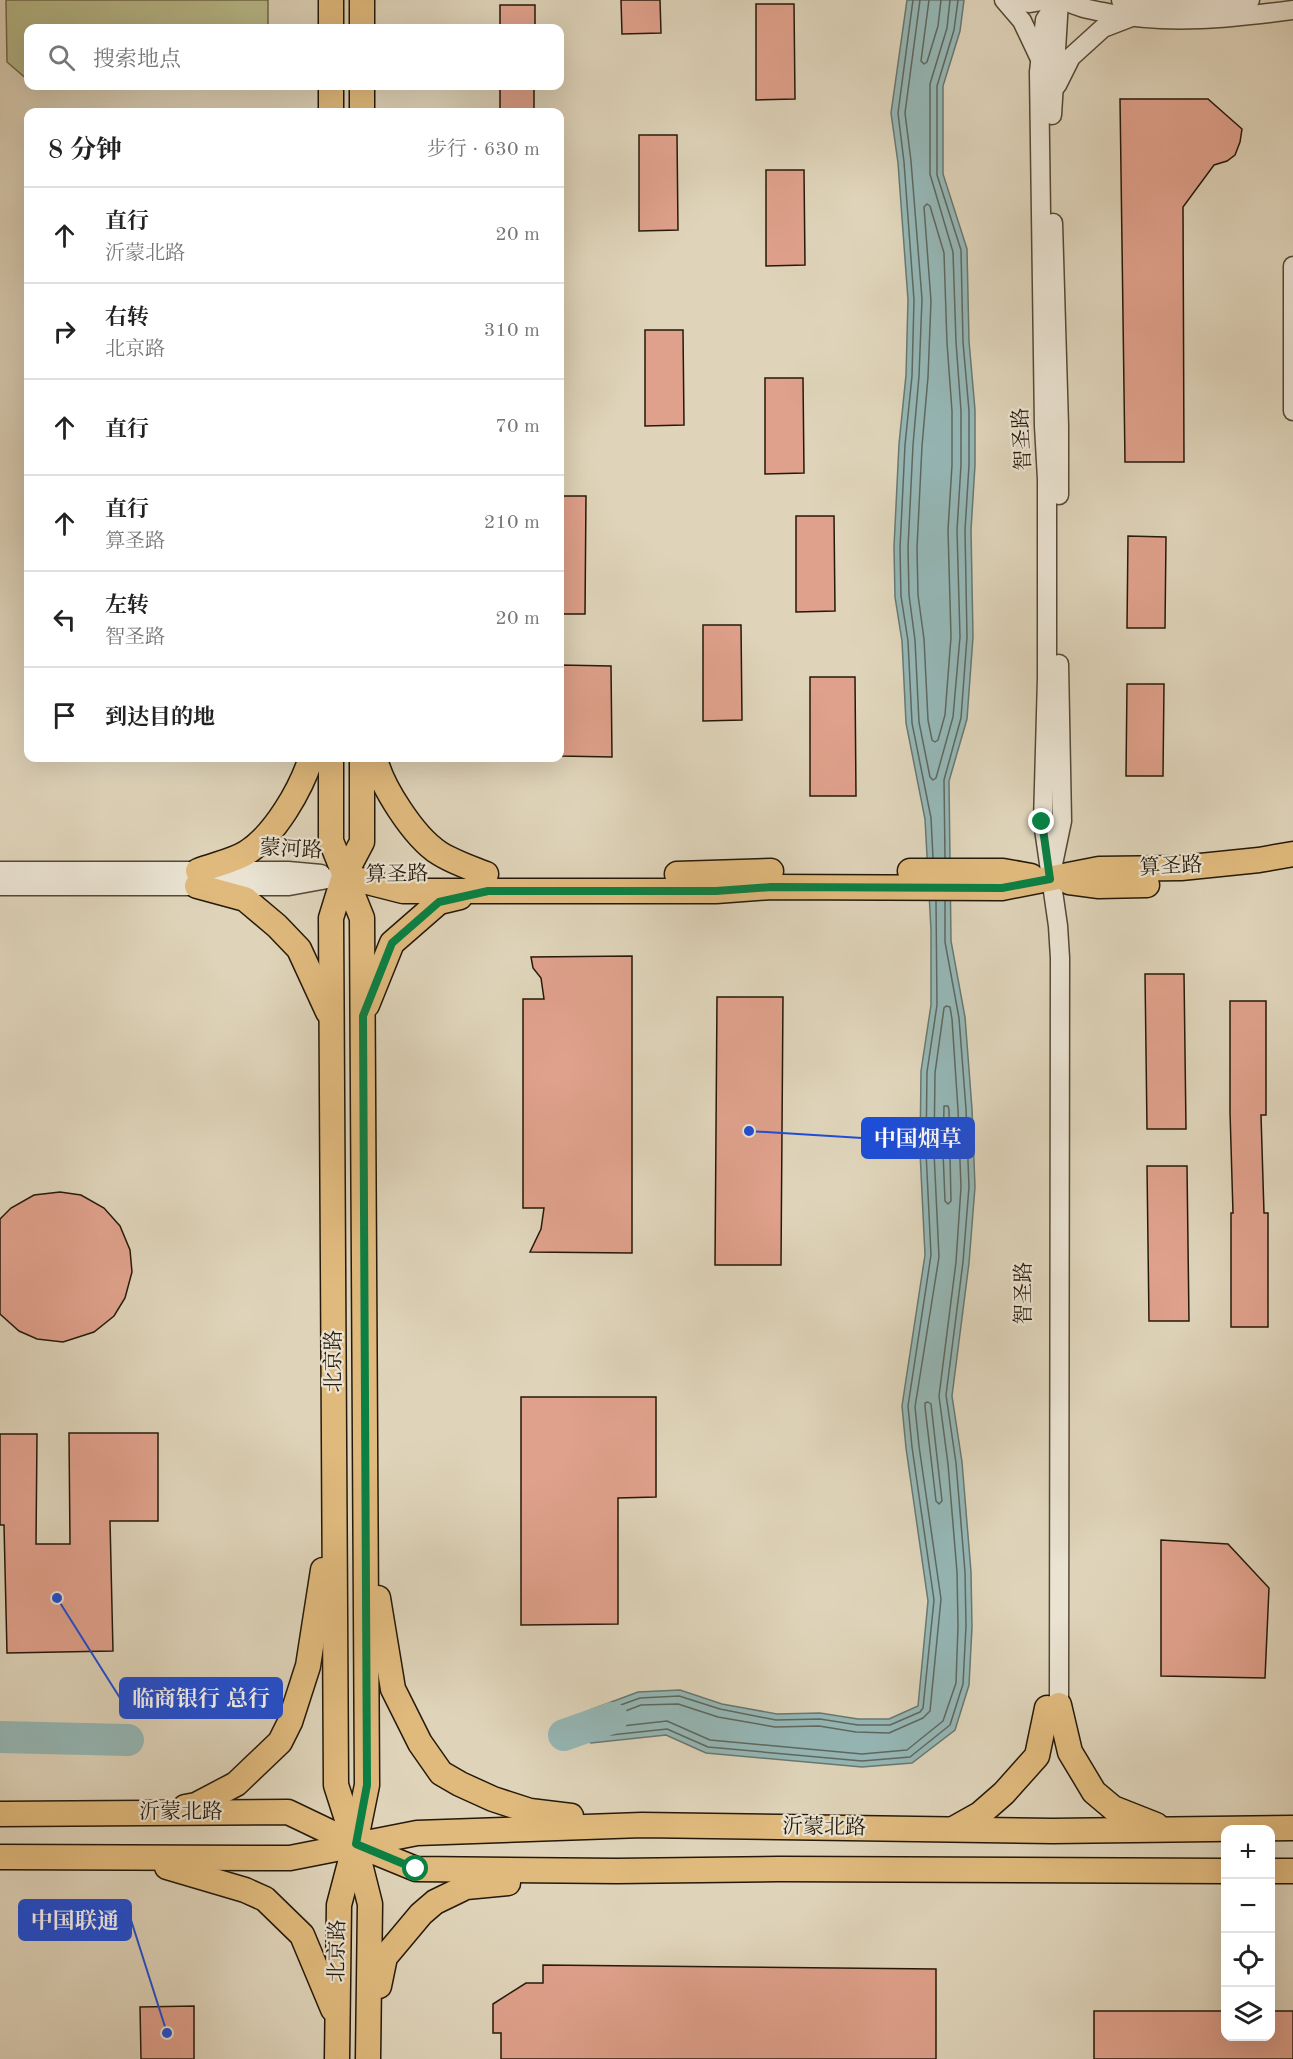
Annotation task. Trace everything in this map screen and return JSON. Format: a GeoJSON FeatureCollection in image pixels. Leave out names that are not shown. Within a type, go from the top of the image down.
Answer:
{"type":"FeatureCollection","features":[{"type":"Feature","properties":{"kind":"main road"},"geometry":{"type":"LineString","coordinates":[[331,0],[331,24]]}},
{"type":"Feature","properties":{"kind":"main road"},"geometry":{"type":"LineString","coordinates":[[362,0],[362,24]]}},
{"type":"Feature","properties":{"kind":"main road"},"geometry":{"type":"LineString","coordinates":[[331,90],[331,108]]}},
{"type":"Feature","properties":{"kind":"main road"},"geometry":{"type":"LineString","coordinates":[[362,90],[362,108]]}},
{"type":"Feature","properties":{"kind":"main road"},"geometry":{"type":"LineString","coordinates":[[198,878],[246,853],[272,830],[305,776],[310,762]]}},
{"type":"Feature","properties":{"kind":"main road","name":"北京路"},"geometry":{"type":"LineString","coordinates":[[331,762],[331,842],[362,918],[366,1525],[367,1785],[356,1844],[339,1905],[337,2059]]}},
{"type":"Feature","properties":{"kind":"main road","name":"北京路"},"geometry":{"type":"LineString","coordinates":[[362,762],[362,842],[344,876],[331,918],[336,1785],[356,1844],[370,1905],[368,2047]]}},
{"type":"Feature","properties":{"kind":"main road"},"geometry":{"type":"LineString","coordinates":[[377,762],[391,799],[418,832],[439,853],[487,883]]}},
{"type":"Feature","properties":{"kind":"main road","name":"算圣路"},"geometry":{"type":"LineString","coordinates":[[1050,879],[1099,869],[1181,868],[1293,854]]}},
{"type":"Feature","properties":{"kind":"main road","name":"算圣路"},"geometry":{"type":"LineString","coordinates":[[344,876],[487,883],[770,871],[967,880],[1003,871],[1099,886],[1182,884],[1293,871]]}},
{"type":"Feature","properties":{"kind":"main road"},"geometry":{"type":"LineString","coordinates":[[198,878],[245,898],[299,949],[332,1021]]}},
{"type":"Feature","properties":{"kind":"main road"},"geometry":{"type":"LineString","coordinates":[[363,1016],[392,943],[439,902],[487,883]]}},
{"type":"Feature","properties":{"kind":"main road"},"geometry":{"type":"LineString","coordinates":[[160,1812],[196,1805],[236,1784],[280,1742],[290,1722],[308,1666],[334,1497]]}},
{"type":"Feature","properties":{"kind":"main road"},"geometry":{"type":"LineString","coordinates":[[366,1525],[393,1689],[420,1743],[441,1773],[484,1795],[530,1811],[642,1825]]}},
{"type":"Feature","properties":{"kind":"main road"},"geometry":{"type":"LineString","coordinates":[[1053,1707],[1070,1752],[1094,1792],[1113,1808],[1166,1829]]}},
{"type":"Feature","properties":{"kind":"main road"},"geometry":{"type":"LineString","coordinates":[[952,1829],[981,1814],[1037,1756],[1053,1707]]}},
{"type":"Feature","properties":{"kind":"main road","name":"沂蒙北路"},"geometry":{"type":"LineString","coordinates":[[0,1814],[288,1812],[416,1869],[1221,1871]]}},
{"type":"Feature","properties":{"kind":"main road","name":"沂蒙北路"},"geometry":{"type":"LineString","coordinates":[[0,1857],[290,1858],[417,1833],[642,1825],[952,1829],[1293,1828]]}},
{"type":"Feature","properties":{"kind":"main road"},"geometry":{"type":"LineString","coordinates":[[138,1859],[245,1890],[265,1899],[302,1935],[337,2018]]}},
{"type":"Feature","properties":{"kind":"main road"},"geometry":{"type":"LineString","coordinates":[[368,2047],[385,1957],[420,1914],[435,1902],[466,1887],[617,1871]]}},
{"type":"Feature","properties":{"kind":"main road"},"geometry":{"type":"LineString","coordinates":[[1275,1871],[1293,1871]]}},
{"type":"Feature","properties":{"kind":"street"},"geometry":{"type":"LineString","coordinates":[[1004,0],[1022,21],[1040,58]]}},
{"type":"Feature","properties":{"kind":"street"},"geometry":{"type":"LineString","coordinates":[[1009,0],[1030,3],[1047,0]]}},
{"type":"Feature","properties":{"kind":"street"},"geometry":{"type":"LineString","coordinates":[[1060,0],[1078,8],[1129,18],[1161,21],[1293,10]]}},
{"type":"Feature","properties":{"kind":"street","name":"智圣路"},"geometry":{"type":"LineString","coordinates":[[1050,879],[1042,822],[1047,678],[1047,479],[1040,225],[1040,58],[1045,20],[1060,0]]}},
{"type":"Feature","properties":{"kind":"street","name":"智圣路"},"geometry":{"type":"LineString","coordinates":[[1053,1707],[1046,926],[1050,879],[1062,821],[1059,678],[1059,426],[1052,213],[1052,95],[1060,0]]}},
{"type":"Feature","properties":{"kind":"street"},"geometry":{"type":"LineString","coordinates":[[1121,0],[1162,6],[1250,0]]}},
{"type":"Feature","properties":{"kind":"street"},"geometry":{"type":"LineString","coordinates":[[1052,95],[1071,57],[1103,28],[1129,18]]}},
{"type":"Feature","properties":{"kind":"street"},"geometry":{"type":"LineString","coordinates":[[1293,266],[1293,411]]}},
{"type":"Feature","properties":{"kind":"street","name":"蒙河路"},"geometry":{"type":"LineString","coordinates":[[0,871],[198,878]]}},
{"type":"Feature","properties":{"kind":"street","name":"蒙河路"},"geometry":{"type":"LineString","coordinates":[[0,886],[198,878],[288,871],[344,876]]}},
{"type":"Feature","properties":{"kind":"green space"},"geometry":{"type":"Polygon","coordinates":[[[6,0],[268,0],[268,24],[24,24],[24,77],[7,62],[6,0]]]}},
{"type":"Feature","properties":{"kind":"water"},"geometry":{"type":"Polygon","coordinates":[[[907,0],[964,0],[960,31],[943,86],[943,174],[967,249],[969,341],[975,410],[975,465],[971,530],[973,637],[967,719],[949,781],[951,941],[965,1017],[975,1187],[969,1263],[952,1396],[962,1462],[971,1572],[972,1627],[969,1685],[955,1730],[912,1763],[862,1767],[706,1753],[666,1735],[591,1743],[571,1733],[581,1718],[590,1710],[638,1692],[680,1690],[722,1704],[777,1714],[820,1713],[858,1719],[889,1719],[918,1706],[928,1601],[902,1406],[925,1255],[920,1152],[921,1071],[931,1005],[931,930],[925,819],[906,723],[902,641],[895,597],[894,547],[899,444],[906,375],[908,300],[898,163],[891,113],[907,0]]]}},
{"type":"Feature","properties":{"kind":"building"},"geometry":{"type":"Polygon","coordinates":[[[621,0],[660,0],[661,33],[622,34],[621,0]]]}},
{"type":"Feature","properties":{"kind":"building"},"geometry":{"type":"Polygon","coordinates":[[[756,4],[794,4],[795,99],[756,100],[756,4]]]}},
{"type":"Feature","properties":{"kind":"building"},"geometry":{"type":"Polygon","coordinates":[[[500,5],[535,5],[535,24],[500,24],[500,5]]]}},
{"type":"Feature","properties":{"kind":"building"},"geometry":{"type":"Polygon","coordinates":[[[500,90],[534,90],[534,108],[500,108],[500,90]]]}},
{"type":"Feature","properties":{"kind":"building"},"geometry":{"type":"Polygon","coordinates":[[[1120,99],[1208,99],[1242,129],[1235,155],[1227,161],[1214,165],[1183,207],[1184,462],[1125,462],[1120,99]]]}},
{"type":"Feature","properties":{"kind":"building"},"geometry":{"type":"Polygon","coordinates":[[[639,135],[677,135],[678,230],[639,231],[639,135]]]}},
{"type":"Feature","properties":{"kind":"building"},"geometry":{"type":"Polygon","coordinates":[[[766,170],[804,170],[805,265],[766,266],[766,170]]]}},
{"type":"Feature","properties":{"kind":"building"},"geometry":{"type":"Polygon","coordinates":[[[645,330],[683,330],[684,425],[645,426],[645,330]]]}},
{"type":"Feature","properties":{"kind":"building"},"geometry":{"type":"Polygon","coordinates":[[[765,378],[803,378],[804,473],[765,474],[765,378]]]}},
{"type":"Feature","properties":{"kind":"building"},"geometry":{"type":"Polygon","coordinates":[[[564,496],[586,496],[585,614],[564,614],[564,496]]]}},
{"type":"Feature","properties":{"kind":"building"},"geometry":{"type":"Polygon","coordinates":[[[796,516],[834,516],[835,611],[796,612],[796,516]]]}},
{"type":"Feature","properties":{"kind":"building"},"geometry":{"type":"Polygon","coordinates":[[[1128,536],[1166,537],[1165,628],[1127,628],[1128,536]]]}},
{"type":"Feature","properties":{"kind":"building"},"geometry":{"type":"Polygon","coordinates":[[[703,625],[741,625],[742,720],[703,721],[703,625]]]}},
{"type":"Feature","properties":{"kind":"building"},"geometry":{"type":"Polygon","coordinates":[[[564,665],[611,666],[612,757],[564,756],[564,665]]]}},
{"type":"Feature","properties":{"kind":"building"},"geometry":{"type":"Polygon","coordinates":[[[810,677],[855,677],[856,796],[810,796],[810,677]]]}},
{"type":"Feature","properties":{"kind":"building"},"geometry":{"type":"Polygon","coordinates":[[[1127,684],[1164,684],[1163,776],[1126,776],[1127,684]]]}},
{"type":"Feature","properties":{"kind":"building"},"geometry":{"type":"Polygon","coordinates":[[[632,956],[632,1253],[530,1252],[541,1229],[544,1208],[523,1208],[523,999],[544,999],[541,978],[533,968],[531,957],[632,956]]]}},
{"type":"Feature","properties":{"kind":"building"},"geometry":{"type":"Polygon","coordinates":[[[1145,974],[1184,974],[1186,1129],[1147,1129],[1145,974]]]}},
{"type":"Feature","properties":{"kind":"building"},"geometry":{"type":"Polygon","coordinates":[[[717,997],[783,997],[781,1265],[715,1265],[717,997]]]}},
{"type":"Feature","properties":{"kind":"building"},"geometry":{"type":"Polygon","coordinates":[[[1230,1001],[1266,1001],[1266,1115],[1261,1115],[1264,1213],[1268,1213],[1268,1327],[1231,1327],[1231,1213],[1233,1213],[1230,1001]]]}},
{"type":"Feature","properties":{"kind":"building"},"geometry":{"type":"Polygon","coordinates":[[[1147,1166],[1187,1166],[1189,1321],[1149,1321],[1147,1166]]]}},
{"type":"Feature","properties":{"kind":"building"},"geometry":{"type":"Polygon","coordinates":[[[60,1192],[81,1195],[104,1208],[120,1226],[130,1250],[132,1272],[125,1298],[114,1316],[94,1332],[63,1342],[37,1339],[19,1331],[0,1314],[0,1219],[11,1208],[34,1195],[60,1192]]]}},
{"type":"Feature","properties":{"kind":"building"},"geometry":{"type":"Polygon","coordinates":[[[521,1397],[656,1397],[656,1497],[618,1498],[618,1624],[521,1625],[521,1397]]]}},
{"type":"Feature","properties":{"kind":"building"},"geometry":{"type":"Polygon","coordinates":[[[69,1433],[158,1433],[158,1521],[110,1521],[113,1651],[7,1653],[4,1525],[0,1525],[0,1434],[37,1434],[36,1544],[70,1544],[69,1433]]]}},
{"type":"Feature","properties":{"kind":"building"},"geometry":{"type":"Polygon","coordinates":[[[1161,1540],[1228,1544],[1269,1588],[1265,1678],[1161,1676],[1161,1540]]]}},
{"type":"Feature","properties":{"kind":"building"},"geometry":{"type":"Polygon","coordinates":[[[543,1965],[936,1969],[936,2059],[501,2059],[501,2033],[493,2033],[493,2004],[526,1983],[543,1983],[543,1965]]]}},
{"type":"Feature","properties":{"kind":"building"},"geometry":{"type":"Polygon","coordinates":[[[194,2006],[194,2059],[141,2059],[140,2007],[194,2006]]]}},
{"type":"Feature","properties":{"kind":"building"},"geometry":{"type":"Polygon","coordinates":[[[1094,2011],[1221,2011],[1221,2041],[1275,2041],[1275,2011],[1293,2011],[1293,2059],[1094,2059],[1094,2011]]]}},
{"type":"Feature","properties":{"kind":"waterway"},"geometry":{"type":"LineString","coordinates":[[564,1735],[612,1718]]}},
{"type":"Feature","properties":{"kind":"waterway"},"geometry":{"type":"LineString","coordinates":[[0,1737],[128,1740]]}},
{"type":"Feature","properties":{"kind":"place","name":"中国烟草"},"geometry":{"type":"Point","coordinates":[749,1131]}},
{"type":"Feature","properties":{"kind":"place","name":"临商银行 总行"},"geometry":{"type":"Point","coordinates":[57,1598]}},
{"type":"Feature","properties":{"kind":"place","name":"中国联通"},"geometry":{"type":"Point","coordinates":[167,2033]}},
{"type":"Feature","properties":{"kind":"route"},"geometry":{"type":"LineString","coordinates":[[416,1869],[356,1844],[367,1785],[363,1016],[392,943],[412,923],[439,902],[488,891],[716,891],[771,887],[1002,888],[1050,879],[1042,822]]}}]}
